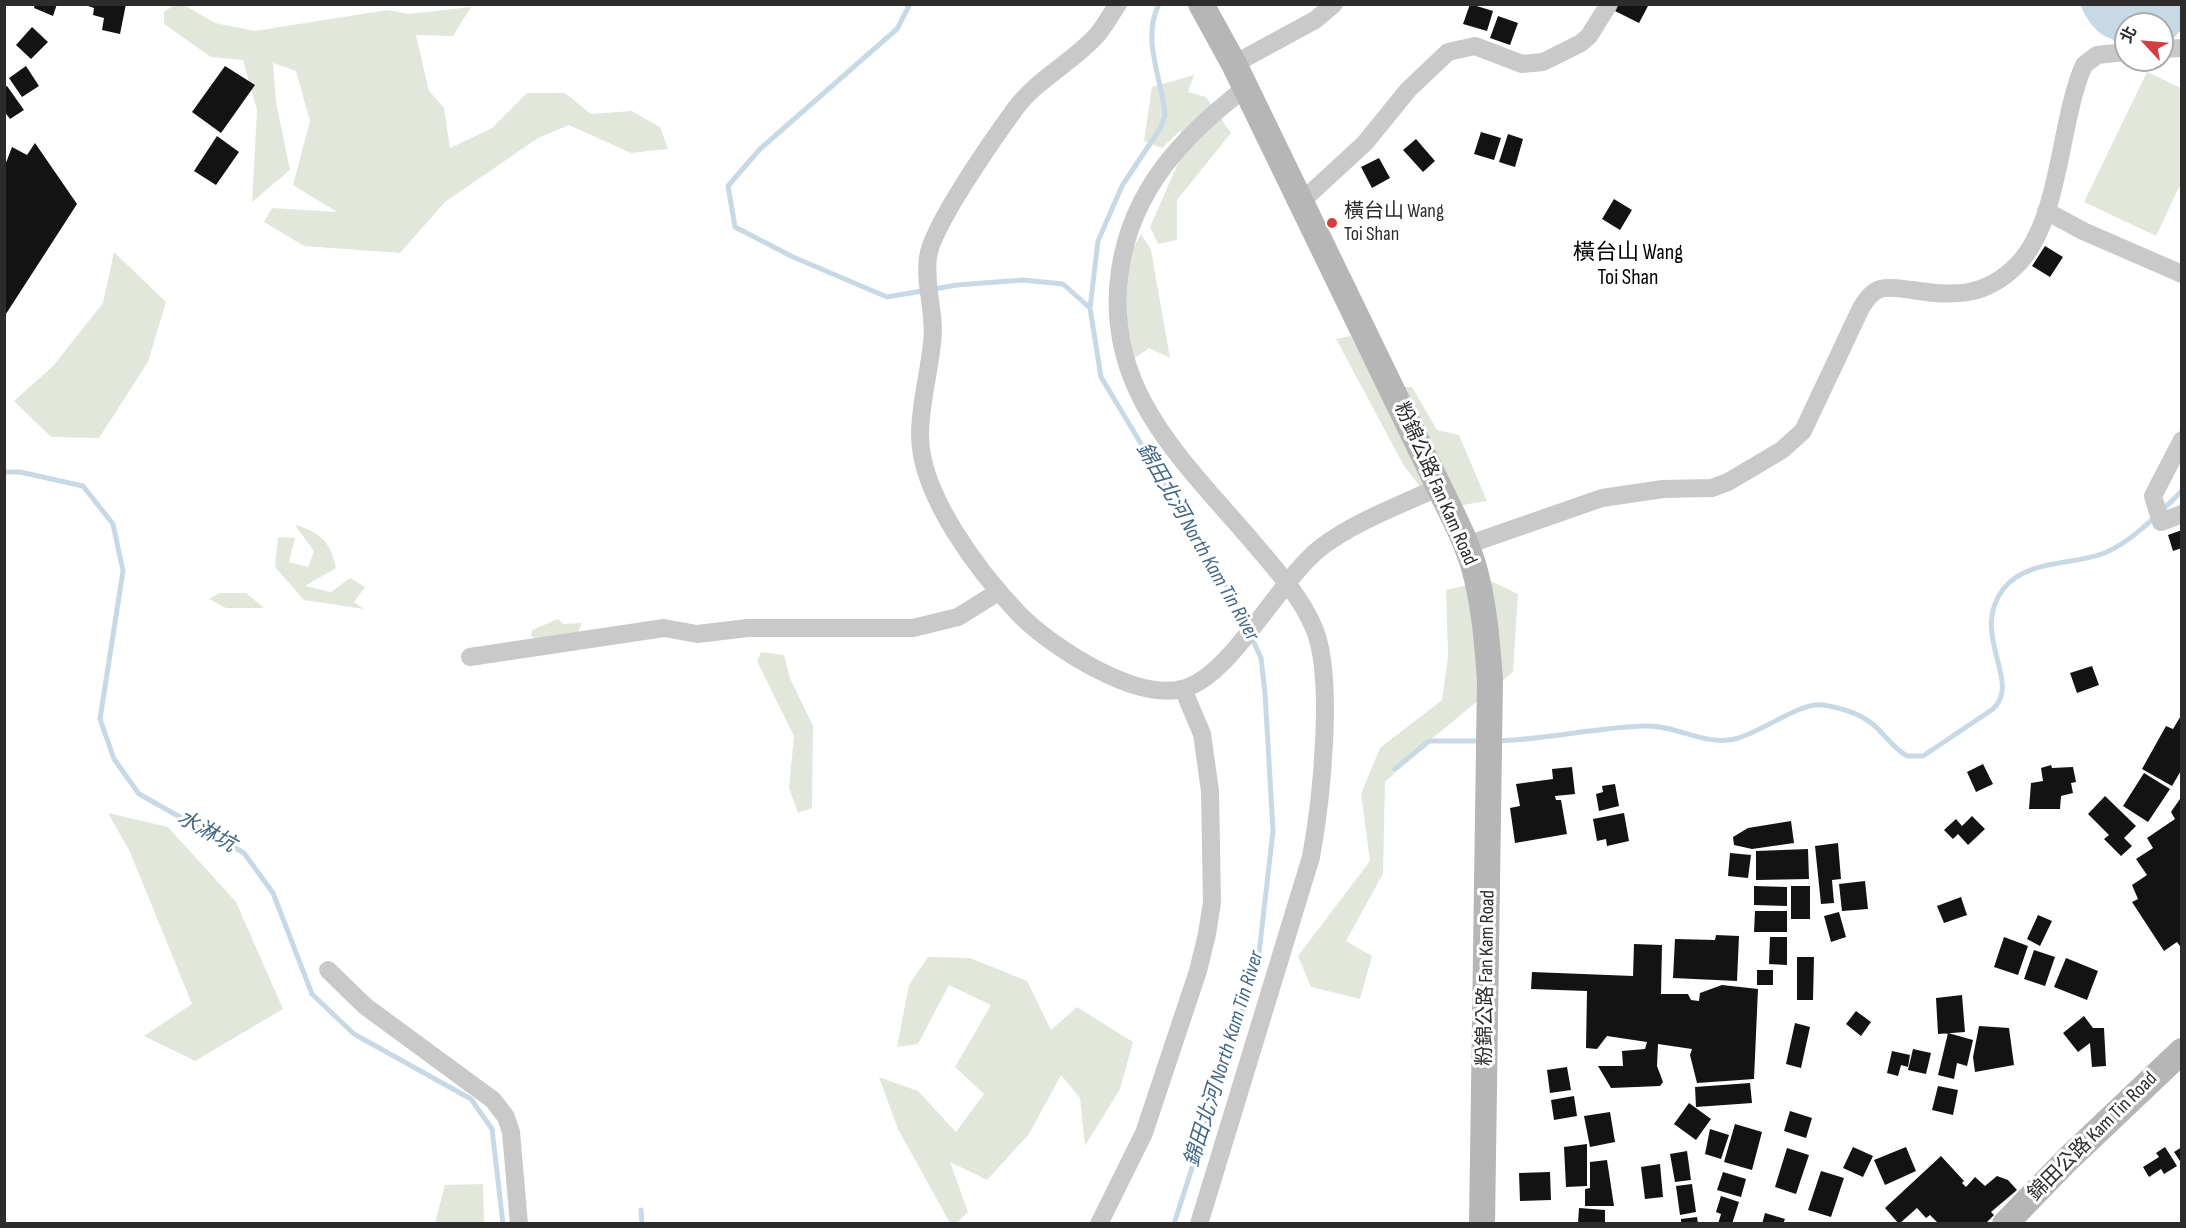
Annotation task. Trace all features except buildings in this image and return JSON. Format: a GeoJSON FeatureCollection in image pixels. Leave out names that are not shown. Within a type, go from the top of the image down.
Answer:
{"type":"FeatureCollection","features":[{"type":"Feature","properties":{"kind":"main road","name":"粉錦公路 Fan Kam Road"},"geometry":{"type":"LineString","coordinates":[[1201,4],[1234,64],[1467,545],[1482,603],[1490,680],[1482,1224]]}},
{"type":"Feature","properties":{"kind":"main road","name":"錦田公路 Kam Tin Road"},"geometry":{"type":"LineString","coordinates":[[2006,1224],[2066,1161],[2181,1051]]}},
{"type":"Feature","properties":{"kind":"street"},"geometry":{"type":"LineString","coordinates":[[1118,4],[1098,34],[1017,106],[939,225],[928,254],[927,282],[932,315],[932,344],[921,415],[922,459],[933,493],[977,565],[998,592],[1051,643],[1091,667],[1154,689],[1183,689],[1210,674],[1233,650],[1287,582],[1318,550],[1332,540],[1439,487]]}},
{"type":"Feature","properties":{"kind":"street"},"geometry":{"type":"LineString","coordinates":[[1234,64],[1315,20],[1334,4]]}},
{"type":"Feature","properties":{"kind":"street"},"geometry":{"type":"LineString","coordinates":[[1301,202],[1365,143],[1408,90],[1448,52],[1461,47],[1475,46],[1522,64],[1543,62],[1589,36],[1610,4]]}},
{"type":"Feature","properties":{"kind":"street"},"geometry":{"type":"LineString","coordinates":[[1467,545],[1602,498],[1663,489],[1712,488],[1728,482],[1782,450],[1803,431],[1857,317],[1874,292],[1890,288],[1941,295],[1962,295],[1988,286],[2018,264],[2046,211],[2084,65],[2097,55],[2114,53]]}},
{"type":"Feature","properties":{"kind":"street"},"geometry":{"type":"LineString","coordinates":[[1199,1224],[1304,881],[1321,797],[1324,692],[1319,642],[1309,617],[1287,582],[1177,452],[1144,406],[1130,378],[1116,316],[1122,256],[1130,226],[1148,187],[1191,132],[1245,88]]}},
{"type":"Feature","properties":{"kind":"street"},"geometry":{"type":"LineString","coordinates":[[2046,211],[2083,231],[2181,274]]}},
{"type":"Feature","properties":{"kind":"street"},"geometry":{"type":"LineString","coordinates":[[2181,440],[2152,496],[2161,522],[2181,514]]}},
{"type":"Feature","properties":{"kind":"street"},"geometry":{"type":"LineString","coordinates":[[470,657],[664,628],[709,634],[748,628],[913,628],[958,617],[998,592]]}},
{"type":"Feature","properties":{"kind":"street"},"geometry":{"type":"LineString","coordinates":[[1099,1224],[1144,1133],[1198,971],[1207,934],[1212,902],[1210,791],[1202,734],[1183,689]]}},
{"type":"Feature","properties":{"kind":"street"},"geometry":{"type":"LineString","coordinates":[[328,970],[364,1005],[493,1100],[506,1117],[511,1132],[519,1224]]}},
{"type":"Feature","properties":{"kind":"shaded area"},"geometry":{"type":"Polygon","coordinates":[[[174,5],[184,5],[215,23],[255,31],[387,10],[409,14],[471,7],[453,36],[416,35],[429,91],[444,108],[450,148],[492,128],[527,93],[565,93],[591,114],[632,111],[660,127],[668,149],[631,153],[569,125],[538,138],[445,202],[400,253],[304,246],[264,222],[272,208],[337,212],[293,185],[310,121],[296,71],[273,63],[276,102],[290,170],[252,202],[257,110],[243,60],[211,57],[164,24],[164,12],[174,5]]]}},
{"type":"Feature","properties":{"kind":"shaded area"},"geometry":{"type":"Polygon","coordinates":[[[2147,72],[2181,88],[2181,183],[2156,236],[2084,202],[2147,72]]]}},
{"type":"Feature","properties":{"kind":"shaded area"},"geometry":{"type":"Polygon","coordinates":[[[1194,75],[1188,92],[1206,97],[1231,133],[1177,200],[1177,240],[1158,244],[1150,227],[1179,161],[1181,130],[1162,148],[1144,141],[1152,87],[1194,75]]]}},
{"type":"Feature","properties":{"kind":"shaded area"},"geometry":{"type":"Polygon","coordinates":[[[1141,234],[1151,250],[1170,358],[1149,348],[1132,360],[1127,322],[1127,258],[1141,234]]]}},
{"type":"Feature","properties":{"kind":"shaded area"},"geometry":{"type":"Polygon","coordinates":[[[114,252],[166,302],[148,362],[99,438],[51,437],[14,401],[53,366],[103,303],[114,252]]]}},
{"type":"Feature","properties":{"kind":"shaded area"},"geometry":{"type":"Polygon","coordinates":[[[1351,336],[1377,387],[1412,387],[1437,430],[1459,435],[1487,501],[1438,509],[1404,466],[1336,339],[1351,336]]]}},
{"type":"Feature","properties":{"kind":"shaded area"},"geometry":{"type":"Polygon","coordinates":[[[295,525],[323,539],[331,551],[336,568],[305,586],[331,592],[350,578],[365,587],[354,602],[364,609],[304,600],[275,567],[278,537],[295,538],[289,562],[308,567],[314,551],[295,525]]]}},
{"type":"Feature","properties":{"kind":"shaded area"},"geometry":{"type":"Polygon","coordinates":[[[1489,580],[1518,594],[1513,672],[1429,741],[1385,782],[1383,874],[1346,941],[1372,956],[1360,999],[1311,987],[1298,956],[1370,861],[1361,794],[1380,748],[1442,700],[1448,656],[1446,590],[1489,580]]]}},
{"type":"Feature","properties":{"kind":"shaded area"},"geometry":{"type":"Polygon","coordinates":[[[219,593],[246,593],[264,608],[226,608],[209,599],[219,593]]]}},
{"type":"Feature","properties":{"kind":"shaded area"},"geometry":{"type":"Polygon","coordinates":[[[558,619],[563,624],[582,623],[577,634],[549,645],[531,636],[532,630],[558,619]]]}},
{"type":"Feature","properties":{"kind":"shaded area"},"geometry":{"type":"Polygon","coordinates":[[[761,652],[784,655],[790,678],[813,726],[812,808],[798,813],[789,788],[794,736],[757,661],[761,652]]]}},
{"type":"Feature","properties":{"kind":"shaded area"},"geometry":{"type":"Polygon","coordinates":[[[108,813],[168,827],[236,902],[283,1009],[195,1061],[144,1036],[192,1004],[130,852],[108,813]]]}},
{"type":"Feature","properties":{"kind":"shaded area"},"geometry":{"type":"Polygon","coordinates":[[[928,957],[970,958],[1027,981],[1051,1030],[1077,1007],[1133,1042],[1120,1089],[1085,1146],[1080,1098],[1061,1075],[1029,1134],[987,1180],[950,1162],[968,1212],[957,1223],[950,1223],[898,1129],[879,1077],[918,1091],[956,1132],[984,1094],[955,1067],[991,1005],[949,985],[918,1044],[897,1047],[909,985],[928,957]]]}},
{"type":"Feature","properties":{"kind":"shaded area"},"geometry":{"type":"Polygon","coordinates":[[[483,1184],[484,1223],[435,1223],[445,1185],[483,1184]]]}},
{"type":"Feature","properties":{"kind":"water"},"geometry":{"type":"Polygon","coordinates":[[[2080,5],[2181,5],[2181,30],[2174,38],[2174,12],[2114,12],[2114,40],[2097,31],[2080,5]]]}},
{"type":"Feature","properties":{"kind":"waterway"},"geometry":{"type":"LineString","coordinates":[[910,4],[897,29],[760,149],[728,186],[735,227],[793,257],[887,297],[957,285],[1023,280],[1063,284],[1090,308]]}},
{"type":"Feature","properties":{"kind":"waterway","name":"錦田北河 North Kam Tin River"},"geometry":{"type":"LineString","coordinates":[[1159,4],[1154,17],[1152,45],[1165,115],[1161,127],[1122,186],[1098,241],[1090,308],[1101,377],[1227,587],[1247,628]]}},
{"type":"Feature","properties":{"kind":"waterway","name":"水淋坑"},"geometry":{"type":"LineString","coordinates":[[4,472],[20,472],[83,486],[113,524],[123,571],[100,719],[114,759],[139,794],[244,853],[273,893],[312,994],[354,1034],[471,1099],[492,1129],[503,1224]]}},
{"type":"Feature","properties":{"kind":"waterway"},"geometry":{"type":"LineString","coordinates":[[1495,741],[1646,726],[1712,740],[1735,739],[1757,731],[1792,712],[1814,705],[1823,705],[1845,710],[1866,719],[1907,756],[1923,756],[1993,709],[2001,698],[2002,685],[1991,622],[1994,605],[2004,588],[2014,578],[2039,567],[2094,556],[2117,547],[2146,525],[2182,491]]}},
{"type":"Feature","properties":{"kind":"waterway","name":"錦田北河 North Kam Tin River"},"geometry":{"type":"LineString","coordinates":[[1174,1224],[1258,962],[1273,831],[1265,693],[1261,658],[1251,636]]}},
{"type":"Feature","properties":{"kind":"waterway"},"geometry":{"type":"LineString","coordinates":[[1395,769],[1429,741],[1483,741]]}},
{"type":"Feature","properties":{"kind":"waterway"},"geometry":{"type":"LineString","coordinates":[[641,1210],[642,1224]]}},
{"type":"Feature","properties":{"kind":"place","name":"橫台山 Wang Toi Shan"},"geometry":{"type":"Point","coordinates":[1332,223]}},
{"type":"Feature","properties":{"kind":"district","name":"橫台山 Wang Toi Shan"},"geometry":{"type":"Point","coordinates":[1628,266]}}]}
